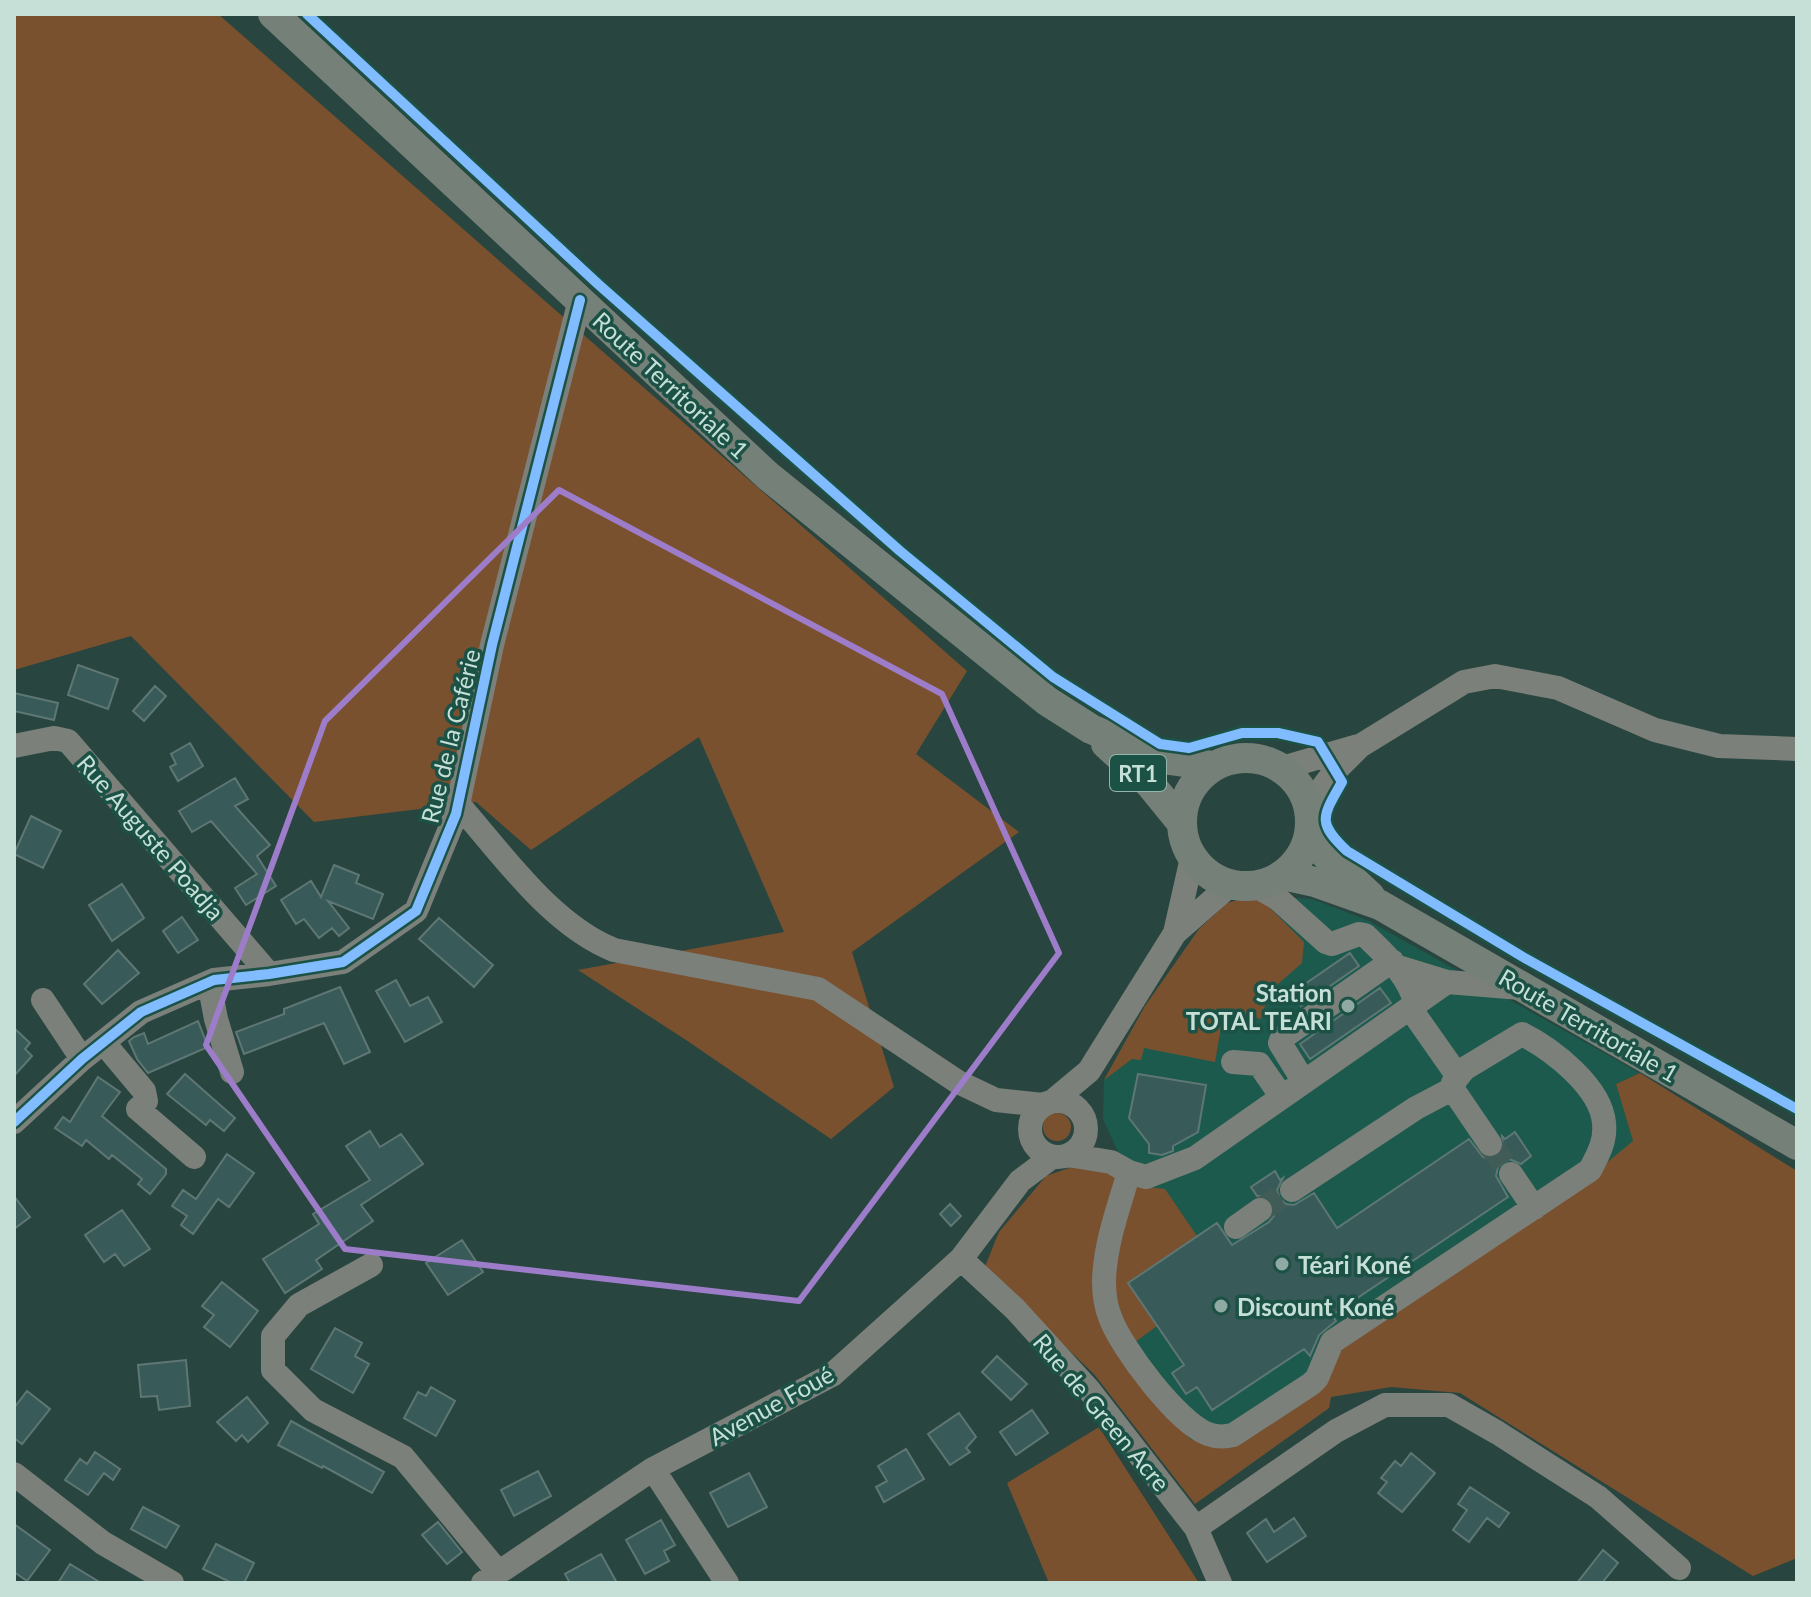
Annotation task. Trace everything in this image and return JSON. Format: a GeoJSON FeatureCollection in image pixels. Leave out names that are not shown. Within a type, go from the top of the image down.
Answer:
{"type":"FeatureCollection","features":[{"type":"Feature","properties":{"kind":"main road","name":"Route Territoriale 1"},"geometry":{"type":"LineString","coordinates":[[273,14],[768,476],[1047,701],[1091,729],[1162,759],[1214,766]]}},
{"type":"Feature","properties":{"kind":"main road","name":"Route Territoriale 1"},"geometry":{"type":"LineString","coordinates":[[1091,729],[1150,784],[1181,822]]}},
{"type":"Feature","properties":{"kind":"main road"},"geometry":{"type":"LineString","coordinates":[[1230,759],[1266,761],[1282,768],[1303,792],[1310,818],[1301,855],[1256,882],[1202,870],[1184,841],[1181,822],[1183,805],[1200,776],[1230,759]]}},
{"type":"Feature","properties":{"kind":"main road","name":"Route Territoriale 1"},"geometry":{"type":"LineString","coordinates":[[1310,818],[1324,853],[1380,905]]}},
{"type":"Feature","properties":{"kind":"main road","name":"Route Territoriale 1"},"geometry":{"type":"LineString","coordinates":[[1256,882],[1315,882],[1380,905],[1797,1145]]}},
{"type":"Feature","properties":{"kind":"street","name":"Rue de la Caférie"},"geometry":{"type":"LineString","coordinates":[[14,1122],[82,1059],[141,1012],[209,982],[343,962],[416,911],[458,804],[492,645],[580,300]]}},
{"type":"Feature","properties":{"kind":"street"},"geometry":{"type":"LineString","coordinates":[[1310,818],[1335,771],[1360,746],[1464,682],[1495,676],[1558,688],[1655,730],[1706,743],[1797,749]]}},
{"type":"Feature","properties":{"kind":"street","name":"Rue Auguste Poadja"},"geometry":{"type":"LineString","coordinates":[[14,746],[54,738],[68,741],[269,974]]}},
{"type":"Feature","properties":{"kind":"street"},"geometry":{"type":"LineString","coordinates":[[1282,768],[1360,746]]}},
{"type":"Feature","properties":{"kind":"street"},"geometry":{"type":"LineString","coordinates":[[458,804],[556,915],[591,941],[614,950],[818,989],[958,1082],[996,1100],[1044,1154],[1120,1167],[1146,1177],[1195,1158],[1447,982]]}},
{"type":"Feature","properties":{"kind":"street"},"geometry":{"type":"LineString","coordinates":[[1031,1136],[1033,1116],[1089,1071],[1175,933],[1192,858]]}},
{"type":"Feature","properties":{"kind":"street"},"geometry":{"type":"LineString","coordinates":[[1175,933],[1256,882],[1326,942],[1332,944],[1359,934],[1365,935],[1408,981],[1413,1006],[1490,1144]]}},
{"type":"Feature","properties":{"kind":"street"},"geometry":{"type":"LineString","coordinates":[[1395,964],[1447,982],[1525,989]]}},
{"type":"Feature","properties":{"kind":"street"},"geometry":{"type":"LineString","coordinates":[[1304,1082],[1280,1043],[1282,1038],[1395,964]]}},
{"type":"Feature","properties":{"kind":"street"},"geometry":{"type":"LineString","coordinates":[[209,982],[232,1072]]}},
{"type":"Feature","properties":{"kind":"street"},"geometry":{"type":"LineString","coordinates":[[43,1000],[82,1059]]}},
{"type":"Feature","properties":{"kind":"street"},"geometry":{"type":"LineString","coordinates":[[996,1100],[1068,1103],[1120,1167],[1104,1282],[1109,1315],[1122,1342],[1173,1407],[1209,1434],[1225,1437],[1233,1435],[1311,1384],[1317,1378],[1332,1342],[1590,1170],[1603,1145],[1604,1121],[1589,1087],[1540,1043],[1522,1034],[1292,1190]]}},
{"type":"Feature","properties":{"kind":"street"},"geometry":{"type":"LineString","coordinates":[[103,1042],[144,1091],[146,1101],[138,1109],[194,1157]]}},
{"type":"Feature","properties":{"kind":"street"},"geometry":{"type":"LineString","coordinates":[[1233,1062],[1259,1064],[1282,1097]]}},
{"type":"Feature","properties":{"kind":"street"},"geometry":{"type":"LineString","coordinates":[[1060,1156],[1080,1146],[1089,1071]]}},
{"type":"Feature","properties":{"kind":"street","name":"Avenue Foué"},"geometry":{"type":"LineString","coordinates":[[1020,1181],[1031,1136]]}},
{"type":"Feature","properties":{"kind":"street","name":"Avenue Foué"},"geometry":{"type":"LineString","coordinates":[[490,1578],[653,1469],[832,1375],[961,1259],[1020,1181],[1060,1156]]}},
{"type":"Feature","properties":{"kind":"street"},"geometry":{"type":"LineString","coordinates":[[1511,1174],[1534,1208]]}},
{"type":"Feature","properties":{"kind":"street"},"geometry":{"type":"LineString","coordinates":[[1236,1227],[1260,1210]]}},
{"type":"Feature","properties":{"kind":"street","name":"Rue de Green Acre"},"geometry":{"type":"LineString","coordinates":[[961,1259],[1015,1309],[1089,1390],[1196,1528],[1220,1583]]}},
{"type":"Feature","properties":{"kind":"street"},"geometry":{"type":"LineString","coordinates":[[371,1265],[299,1305],[273,1336],[273,1370],[313,1410],[403,1457],[490,1578]]}},
{"type":"Feature","properties":{"kind":"street"},"geometry":{"type":"LineString","coordinates":[[1196,1528],[1336,1431],[1385,1405],[1449,1405],[1598,1497],[1679,1568]]}},
{"type":"Feature","properties":{"kind":"street"},"geometry":{"type":"LineString","coordinates":[[653,1469],[727,1583]]}},
{"type":"Feature","properties":{"kind":"street"},"geometry":{"type":"LineString","coordinates":[[14,1474],[103,1543],[172,1583]]}},
{"type":"Feature","properties":{"kind":"highlighted area"},"geometry":{"type":"Polygon","coordinates":[[[559,490],[942,694],[1059,953],[799,1301],[345,1249],[206,1045],[325,721],[559,490]]]}},
{"type":"Feature","properties":{"kind":"shaded area"},"geometry":{"type":"Polygon","coordinates":[[[14,14],[218,14],[967,671],[916,754],[1019,832],[852,952],[894,1087],[831,1139],[578,970],[784,932],[699,737],[531,850],[476,802],[314,822],[131,636],[14,670],[14,14]]]}},
{"type":"Feature","properties":{"kind":"shaded area"},"geometry":{"type":"Polygon","coordinates":[[[1257,895],[1312,899],[1367,920],[1640,1073],[1616,1084],[1642,1171],[1331,1397],[1329,1408],[1195,1504],[1094,1374],[984,1269],[999,1232],[1118,1152],[1103,1119],[1104,1080],[1145,1006],[1199,929],[1257,895]]]}},
{"type":"Feature","properties":{"kind":"shaded area"},"geometry":{"type":"Polygon","coordinates":[[[1257,895],[1304,942],[1302,963],[1269,992],[1261,1019],[1224,1010],[1215,1062],[1144,1048],[1141,1060],[1132,1059],[1104,1080],[1145,1006],[1199,929],[1227,903],[1257,895]]]}},
{"type":"Feature","properties":{"kind":"shaded area"},"geometry":{"type":"Polygon","coordinates":[[[1640,1073],[1797,1171],[1797,1558],[1753,1576],[1460,1393],[1391,1387],[1331,1397],[1329,1408],[1195,1504],[1094,1374],[984,1269],[999,1232],[1046,1176],[1072,1167],[1110,1173],[1139,1186],[1165,1189],[1197,1236],[1128,1282],[1157,1326],[1120,1353],[1190,1439],[1227,1446],[1335,1347],[1557,1204],[1633,1141],[1616,1084],[1640,1073]]]}},
{"type":"Feature","properties":{"kind":"shaded area"},"geometry":{"type":"Polygon","coordinates":[[[1057,1113],[1067,1117],[1071,1127],[1067,1137],[1057,1141],[1047,1137],[1043,1127],[1047,1117],[1057,1113]]]}},
{"type":"Feature","properties":{"kind":"shaded area"},"geometry":{"type":"Polygon","coordinates":[[[1099,1427],[1199,1583],[1049,1583],[1007,1483],[1099,1427]]]}},
{"type":"Feature","properties":{"kind":"building"},"geometry":{"type":"Polygon","coordinates":[[[78,665],[118,679],[108,709],[68,695],[78,665]]]}},
{"type":"Feature","properties":{"kind":"building"},"geometry":{"type":"Polygon","coordinates":[[[155,686],[166,696],[144,721],[133,711],[155,686]]]}},
{"type":"Feature","properties":{"kind":"building"},"geometry":{"type":"Polygon","coordinates":[[[14,693],[58,703],[54,720],[14,711],[14,693]]]}},
{"type":"Feature","properties":{"kind":"building"},"geometry":{"type":"Polygon","coordinates":[[[190,743],[203,766],[178,781],[170,767],[176,764],[171,754],[190,743]]]}},
{"type":"Feature","properties":{"kind":"building"},"geometry":{"type":"Polygon","coordinates":[[[235,778],[248,799],[235,806],[270,845],[257,856],[276,886],[246,905],[235,888],[257,874],[211,821],[192,832],[179,811],[235,778]]]}},
{"type":"Feature","properties":{"kind":"building"},"geometry":{"type":"Polygon","coordinates":[[[31,816],[61,831],[43,868],[14,854],[31,816]]]}},
{"type":"Feature","properties":{"kind":"building"},"geometry":{"type":"Polygon","coordinates":[[[334,865],[359,875],[356,883],[383,894],[373,919],[328,901],[349,928],[339,936],[332,928],[319,938],[304,919],[296,924],[281,900],[311,881],[321,897],[334,865]]]}},
{"type":"Feature","properties":{"kind":"building"},"geometry":{"type":"Polygon","coordinates":[[[122,884],[144,918],[112,941],[89,905],[122,884]]]}},
{"type":"Feature","properties":{"kind":"building"},"geometry":{"type":"Polygon","coordinates":[[[182,917],[198,940],[178,953],[163,931],[182,917]]]}},
{"type":"Feature","properties":{"kind":"building"},"geometry":{"type":"Polygon","coordinates":[[[439,918],[493,965],[474,987],[419,939],[439,918]]]}},
{"type":"Feature","properties":{"kind":"building"},"geometry":{"type":"Polygon","coordinates":[[[118,950],[139,973],[102,1004],[84,984],[118,950]]]}},
{"type":"Feature","properties":{"kind":"building"},"geometry":{"type":"Polygon","coordinates":[[[1350,953],[1359,966],[1301,1006],[1292,993],[1350,953]]]}},
{"type":"Feature","properties":{"kind":"building"},"geometry":{"type":"Polygon","coordinates":[[[396,980],[410,1006],[428,997],[442,1022],[405,1042],[376,991],[396,980]]]}},
{"type":"Feature","properties":{"kind":"building"},"geometry":{"type":"Polygon","coordinates":[[[340,987],[370,1052],[344,1064],[324,1023],[244,1054],[236,1032],[284,1014],[284,1009],[340,987]]]}},
{"type":"Feature","properties":{"kind":"building"},"geometry":{"type":"Polygon","coordinates":[[[1380,988],[1391,1003],[1310,1059],[1300,1044],[1380,988]]]}},
{"type":"Feature","properties":{"kind":"building"},"geometry":{"type":"Polygon","coordinates":[[[198,1021],[208,1047],[148,1073],[129,1041],[144,1033],[148,1044],[198,1021]]]}},
{"type":"Feature","properties":{"kind":"building"},"geometry":{"type":"Polygon","coordinates":[[[14,1028],[30,1043],[25,1049],[32,1056],[14,1076],[14,1028]]]}},
{"type":"Feature","properties":{"kind":"building"},"geometry":{"type":"Polygon","coordinates":[[[185,1074],[235,1118],[224,1131],[210,1120],[206,1125],[167,1094],[185,1074]]]}},
{"type":"Feature","properties":{"kind":"building"},"geometry":{"type":"Polygon","coordinates":[[[1138,1074],[1206,1085],[1198,1132],[1173,1146],[1173,1151],[1162,1155],[1149,1153],[1149,1144],[1129,1118],[1138,1074]]]}},
{"type":"Feature","properties":{"kind":"building"},"geometry":{"type":"Polygon","coordinates":[[[98,1077],[120,1092],[102,1116],[166,1169],[166,1174],[150,1194],[138,1184],[142,1179],[112,1155],[109,1159],[86,1140],[82,1146],[55,1128],[63,1117],[70,1122],[98,1077]]]}},
{"type":"Feature","properties":{"kind":"building"},"geometry":{"type":"Polygon","coordinates":[[[370,1131],[380,1147],[401,1134],[423,1164],[361,1205],[373,1221],[316,1260],[322,1269],[285,1293],[263,1259],[319,1224],[313,1214],[370,1180],[346,1146],[370,1131]]]}},
{"type":"Feature","properties":{"kind":"building","name":"Téari Koné"},"geometry":{"type":"Polygon","coordinates":[[[1515,1132],[1531,1156],[1521,1164],[1509,1159],[1498,1167],[1496,1176],[1508,1197],[1332,1315],[1336,1321],[1319,1335],[1310,1356],[1304,1349],[1212,1410],[1197,1387],[1186,1394],[1172,1373],[1184,1365],[1128,1283],[1217,1223],[1232,1245],[1269,1222],[1274,1216],[1273,1202],[1266,1196],[1257,1196],[1251,1187],[1275,1171],[1280,1180],[1283,1178],[1277,1190],[1280,1199],[1294,1205],[1314,1193],[1337,1228],[1469,1139],[1483,1157],[1492,1159],[1504,1150],[1502,1136],[1505,1139],[1515,1132]]]}},
{"type":"Feature","properties":{"kind":"building"},"geometry":{"type":"Polygon","coordinates":[[[227,1154],[254,1173],[229,1207],[218,1199],[193,1234],[181,1225],[187,1216],[172,1206],[183,1190],[196,1199],[227,1154]]]}},
{"type":"Feature","properties":{"kind":"building"},"geometry":{"type":"Polygon","coordinates":[[[14,1196],[30,1217],[14,1229],[14,1196]]]}},
{"type":"Feature","properties":{"kind":"building"},"geometry":{"type":"Polygon","coordinates":[[[950,1204],[961,1216],[951,1226],[940,1214],[950,1204]]]}},
{"type":"Feature","properties":{"kind":"building"},"geometry":{"type":"Polygon","coordinates":[[[122,1210],[150,1249],[124,1266],[115,1254],[104,1262],[85,1235],[122,1210]]]}},
{"type":"Feature","properties":{"kind":"building"},"geometry":{"type":"Polygon","coordinates":[[[462,1240],[483,1272],[448,1295],[426,1263],[462,1240]]]}},
{"type":"Feature","properties":{"kind":"building"},"geometry":{"type":"Polygon","coordinates":[[[222,1282],[258,1311],[230,1347],[204,1327],[214,1315],[202,1306],[222,1282]]]}},
{"type":"Feature","properties":{"kind":"building"},"geometry":{"type":"Polygon","coordinates":[[[335,1328],[362,1343],[355,1356],[369,1364],[353,1393],[311,1369],[335,1328]]]}},
{"type":"Feature","properties":{"kind":"building"},"geometry":{"type":"Polygon","coordinates":[[[997,1356],[1027,1384],[1011,1400],[982,1372],[997,1356]]]}},
{"type":"Feature","properties":{"kind":"building"},"geometry":{"type":"Polygon","coordinates":[[[186,1360],[190,1406],[159,1410],[157,1396],[141,1397],[138,1365],[186,1360]]]}},
{"type":"Feature","properties":{"kind":"building"},"geometry":{"type":"Polygon","coordinates":[[[431,1387],[455,1401],[436,1436],[404,1418],[418,1392],[426,1396],[431,1387]]]}},
{"type":"Feature","properties":{"kind":"building"},"geometry":{"type":"Polygon","coordinates":[[[27,1391],[50,1409],[22,1444],[14,1438],[14,1408],[27,1391]]]}},
{"type":"Feature","properties":{"kind":"building"},"geometry":{"type":"Polygon","coordinates":[[[247,1397],[268,1423],[248,1442],[242,1435],[236,1441],[217,1422],[247,1397]]]}},
{"type":"Feature","properties":{"kind":"building"},"geometry":{"type":"Polygon","coordinates":[[[1032,1410],[1048,1433],[1016,1455],[1000,1432],[1032,1410]]]}},
{"type":"Feature","properties":{"kind":"building"},"geometry":{"type":"Polygon","coordinates":[[[959,1413],[976,1437],[966,1448],[970,1452],[950,1465],[928,1434],[959,1413]]]}},
{"type":"Feature","properties":{"kind":"building"},"geometry":{"type":"Polygon","coordinates":[[[291,1421],[384,1472],[372,1493],[278,1445],[291,1421]]]}},
{"type":"Feature","properties":{"kind":"building"},"geometry":{"type":"Polygon","coordinates":[[[906,1449],[924,1479],[884,1502],[876,1487],[887,1481],[878,1466],[906,1449]]]}},
{"type":"Feature","properties":{"kind":"building"},"geometry":{"type":"Polygon","coordinates":[[[95,1452],[120,1469],[113,1480],[104,1473],[88,1495],[65,1480],[80,1459],[87,1464],[95,1452]]]}},
{"type":"Feature","properties":{"kind":"building"},"geometry":{"type":"Polygon","coordinates":[[[1411,1453],[1435,1473],[1402,1512],[1378,1493],[1387,1482],[1381,1478],[1395,1461],[1401,1466],[1411,1453]]]}},
{"type":"Feature","properties":{"kind":"building"},"geometry":{"type":"Polygon","coordinates":[[[538,1471],[551,1496],[514,1516],[501,1490],[538,1471]]]}},
{"type":"Feature","properties":{"kind":"building"},"geometry":{"type":"Polygon","coordinates":[[[749,1473],[767,1507],[728,1527],[710,1493],[749,1473]]]}},
{"type":"Feature","properties":{"kind":"building"},"geometry":{"type":"Polygon","coordinates":[[[1470,1487],[1509,1513],[1499,1527],[1487,1518],[1469,1542],[1453,1530],[1467,1510],[1458,1504],[1470,1487]]]}},
{"type":"Feature","properties":{"kind":"building"},"geometry":{"type":"Polygon","coordinates":[[[143,1507],[179,1526],[166,1548],[131,1529],[143,1507]]]}},
{"type":"Feature","properties":{"kind":"building"},"geometry":{"type":"Polygon","coordinates":[[[1294,1518],[1306,1536],[1267,1562],[1247,1533],[1266,1519],[1274,1532],[1294,1518]]]}},
{"type":"Feature","properties":{"kind":"building"},"geometry":{"type":"Polygon","coordinates":[[[661,1520],[675,1545],[664,1551],[669,1561],[645,1574],[626,1540],[661,1520]]]}},
{"type":"Feature","properties":{"kind":"building"},"geometry":{"type":"Polygon","coordinates":[[[438,1522],[462,1552],[447,1564],[422,1535],[438,1522]]]}},
{"type":"Feature","properties":{"kind":"building"},"geometry":{"type":"Polygon","coordinates":[[[14,1524],[50,1550],[27,1581],[14,1572],[14,1524]]]}},
{"type":"Feature","properties":{"kind":"building"},"geometry":{"type":"Polygon","coordinates":[[[216,1544],[254,1563],[244,1583],[232,1583],[203,1569],[216,1544]]]}},
{"type":"Feature","properties":{"kind":"building"},"geometry":{"type":"Polygon","coordinates":[[[1603,1550],[1618,1563],[1602,1583],[1577,1583],[1603,1550]]]}},
{"type":"Feature","properties":{"kind":"building"},"geometry":{"type":"Polygon","coordinates":[[[601,1554],[617,1583],[570,1583],[565,1574],[601,1554]]]}},
{"type":"Feature","properties":{"kind":"building"},"geometry":{"type":"Polygon","coordinates":[[[70,1564],[101,1583],[58,1583],[70,1564]]]}},
{"type":"Feature","properties":{"kind":"tunnel"},"geometry":{"type":"LineString","coordinates":[[1490,1144],[1511,1174]]}},
{"type":"Feature","properties":{"kind":"tunnel"},"geometry":{"type":"LineString","coordinates":[[1260,1210],[1292,1190]]}},
{"type":"Feature","properties":{"kind":"cycle path"},"geometry":{"type":"LineString","coordinates":[[307,14],[598,284],[900,551],[1053,677],[1160,744],[1189,748],[1242,733],[1278,733],[1318,742],[1342,782],[1330,803],[1326,818],[1330,833],[1347,851],[1523,957],[1797,1109]]}},
{"type":"Feature","properties":{"kind":"cycle path"},"geometry":{"type":"LineString","coordinates":[[14,1122],[82,1059],[141,1012],[214,980],[343,962],[416,911],[456,814],[492,645],[580,300]]}},
{"type":"Feature","properties":{"kind":"place","name":"Station TOTAL TEARI"},"geometry":{"type":"Point","coordinates":[1348,1006]}},
{"type":"Feature","properties":{"kind":"place","name":"Téari Koné"},"geometry":{"type":"Point","coordinates":[1282,1264]}},
{"type":"Feature","properties":{"kind":"place","name":"Discount Koné"},"geometry":{"type":"Point","coordinates":[1221,1306]}}]}
